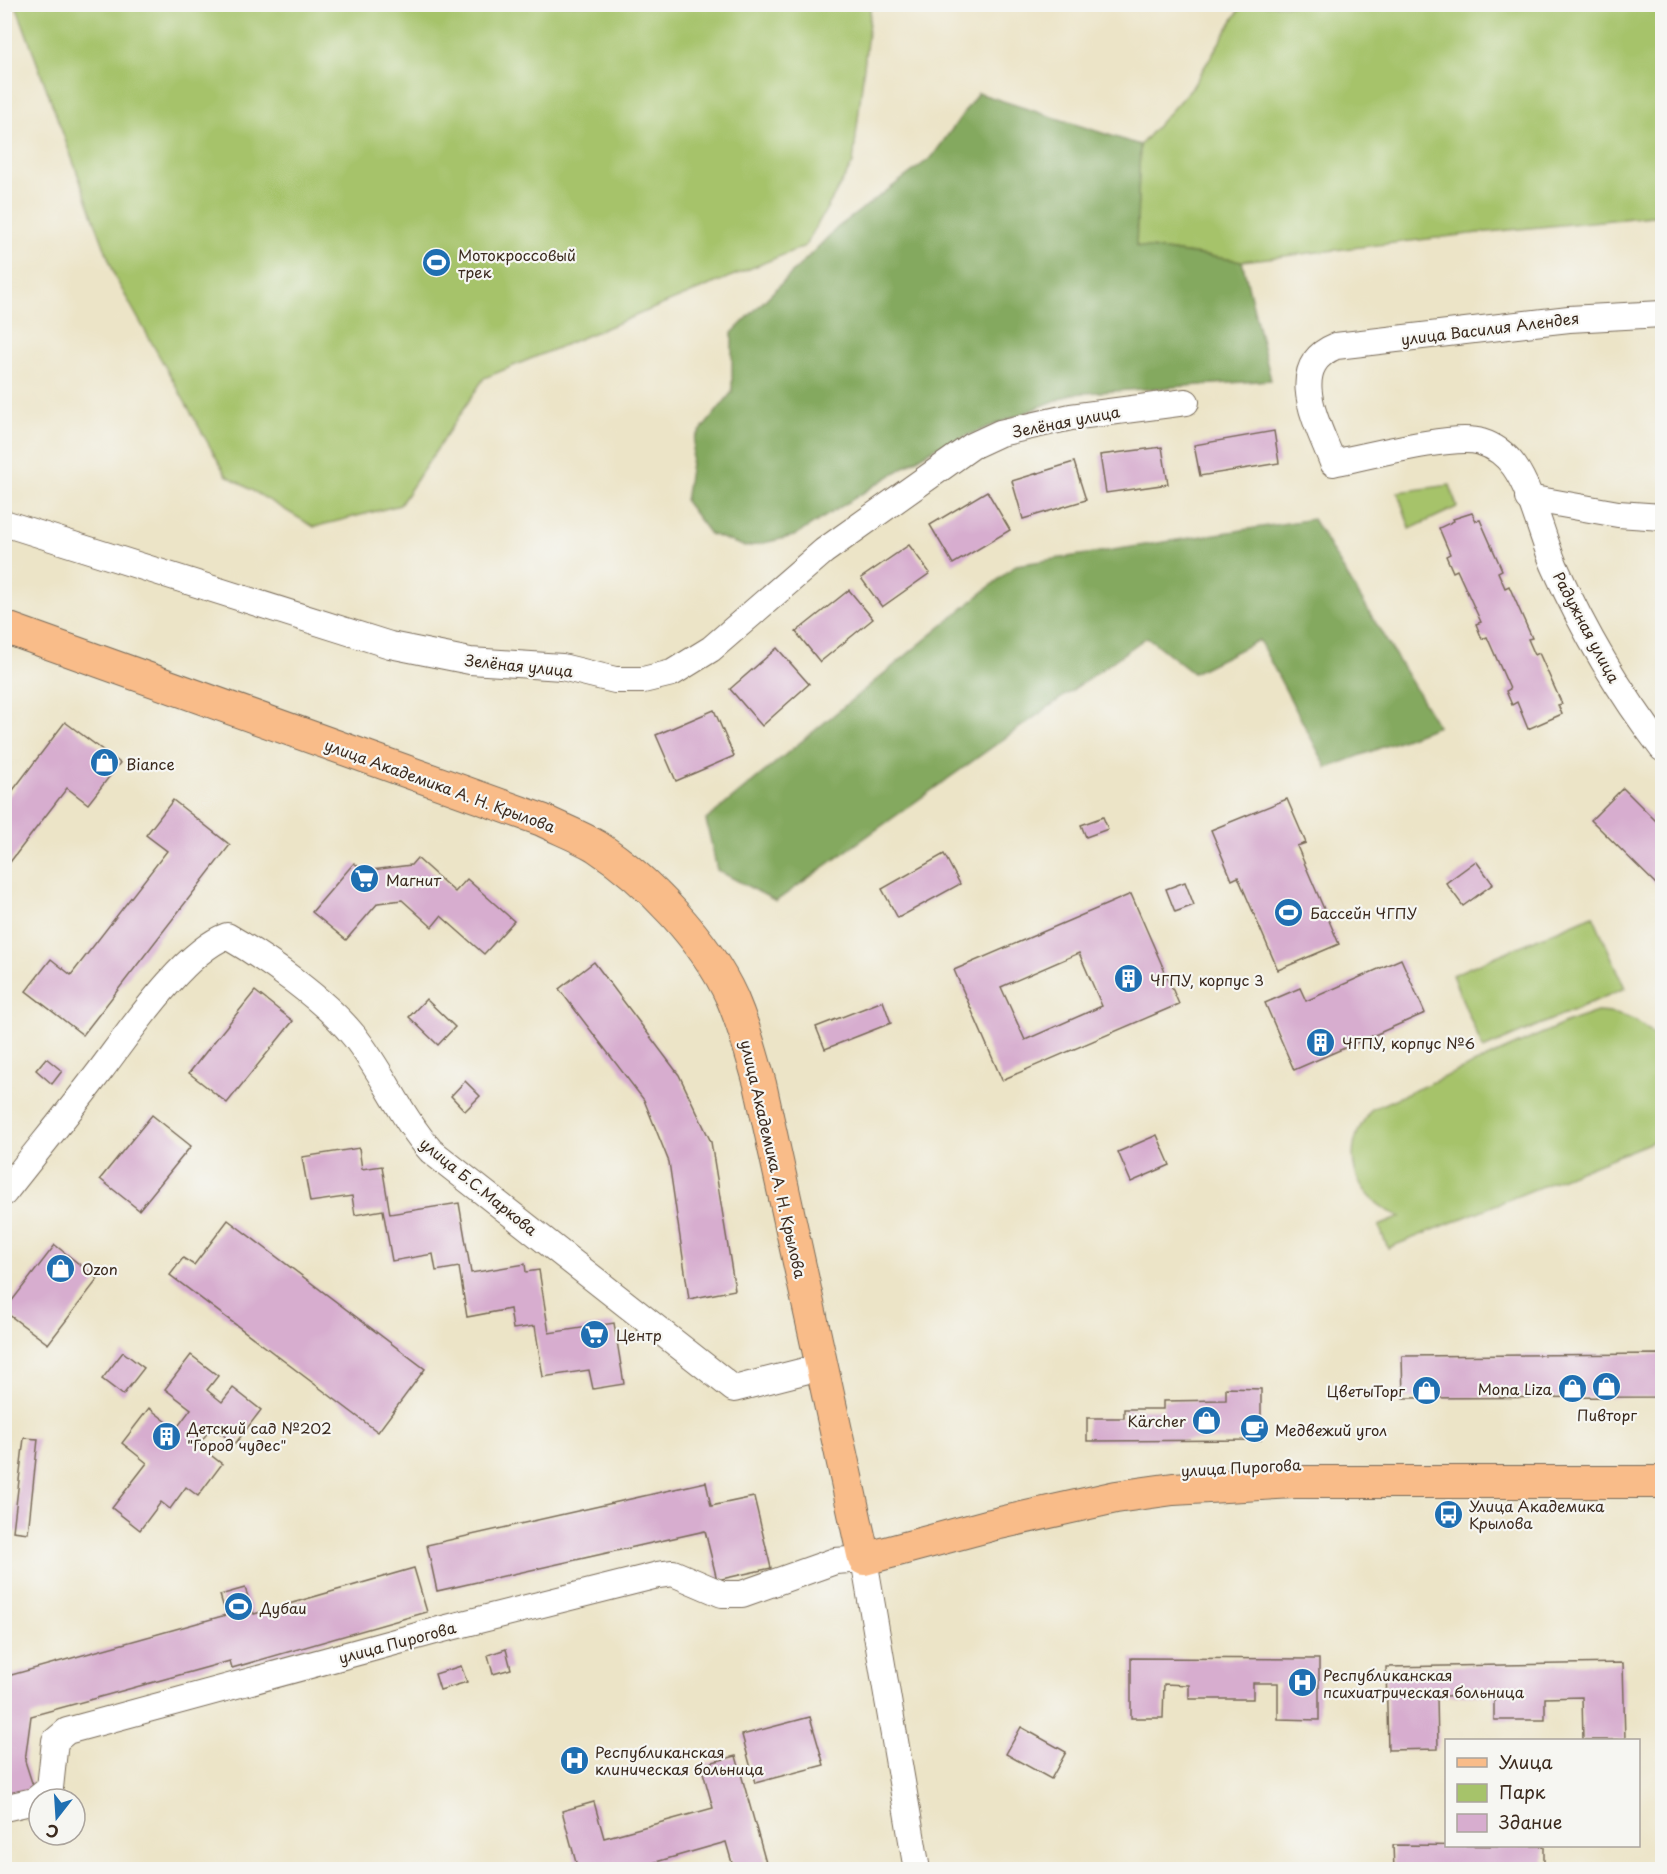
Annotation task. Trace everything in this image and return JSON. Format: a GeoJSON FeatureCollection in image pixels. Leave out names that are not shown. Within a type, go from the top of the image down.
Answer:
{"type":"FeatureCollection","features":[{"type":"Feature","properties":{"kind":"main road","name":"улица Академика А. Н. Крылова"},"geometry":{"type":"LineString","coordinates":[[4,627],[542,820],[595,846],[632,873],[672,911],[707,956],[735,1007],[760,1084],[820,1366],[853,1554]]}},
{"type":"Feature","properties":{"kind":"main road","name":"улица Пирогова"},"geometry":{"type":"LineString","coordinates":[[853,1554],[1116,1497],[1227,1485],[1383,1473],[1662,1464]]}},
{"type":"Feature","properties":{"kind":"main road","name":"улица Пирогова"},"geometry":{"type":"LineString","coordinates":[[1383,1473],[1662,1482]]}},
{"type":"Feature","properties":{"kind":"street","name":"улица Василия Алендея"},"geometry":{"type":"LineString","coordinates":[[1319,355],[1336,346],[1569,319],[1662,314]]}},
{"type":"Feature","properties":{"kind":"street","name":"Радужная улица"},"geometry":{"type":"LineString","coordinates":[[1319,355],[1312,364],[1306,386],[1333,463],[1455,440],[1479,441],[1502,454],[1513,465],[1554,564],[1596,648],[1618,687],[1662,748]]}},
{"type":"Feature","properties":{"kind":"street","name":"Зелёная улица"},"geometry":{"type":"LineString","coordinates":[[4,523],[390,645],[470,662],[562,667],[615,680],[643,680],[672,673],[711,649],[824,551],[972,446],[1000,433],[1071,417],[1186,402]]}},
{"type":"Feature","properties":{"kind":"street"},"geometry":{"type":"LineString","coordinates":[[1528,498],[1618,514],[1662,518]]}},
{"type":"Feature","properties":{"kind":"street","name":"улица Б.С.Маркова"},"geometry":{"type":"LineString","coordinates":[[4,1193],[190,960],[205,947],[227,936],[277,970],[330,1011],[346,1028],[407,1121],[431,1151],[734,1389],[820,1366]]}},
{"type":"Feature","properties":{"kind":"street"},"geometry":{"type":"LineString","coordinates":[[853,1554],[917,1869]]}},
{"type":"Feature","properties":{"kind":"street","name":"улица Пирогова"},"geometry":{"type":"LineString","coordinates":[[4,1808],[34,1801],[50,1788],[55,1741],[68,1731],[440,1630],[658,1575],[673,1573],[722,1594],[742,1594],[853,1554]]}},
{"type":"Feature","properties":{"kind":"green space","name":"Мотокроссовый трек"},"geometry":{"type":"Polygon","coordinates":[[[16,4],[871,5],[853,163],[805,246],[484,378],[400,505],[314,527],[226,475],[116,279],[16,4]]]}},
{"type":"Feature","properties":{"kind":"green space"},"geometry":{"type":"Polygon","coordinates":[[[1242,5],[1662,5],[1662,215],[1478,233],[1242,261],[1136,246],[1140,145],[1193,86],[1242,5]]]}},
{"type":"Feature","properties":{"kind":"green space"},"geometry":{"type":"Polygon","coordinates":[[[978,93],[1140,145],[1136,246],[1242,261],[1271,380],[1072,394],[933,449],[794,536],[746,547],[710,534],[685,501],[695,438],[732,392],[732,333],[838,227],[932,157],[978,93]]]}},
{"type":"Feature","properties":{"kind":"green space"},"geometry":{"type":"Polygon","coordinates":[[[1450,485],[1457,507],[1410,529],[1398,492],[1450,485]]]}},
{"type":"Feature","properties":{"kind":"green space"},"geometry":{"type":"Polygon","coordinates":[[[1313,519],[1438,726],[1327,768],[1259,640],[1193,673],[1147,637],[776,901],[717,870],[706,820],[1016,565],[1313,519]]]}},
{"type":"Feature","properties":{"kind":"green space"},"geometry":{"type":"Polygon","coordinates":[[[1593,915],[1625,988],[1483,1049],[1452,975],[1593,915]]]}},
{"type":"Feature","properties":{"kind":"green space"},"geometry":{"type":"Polygon","coordinates":[[[1597,1012],[1617,1014],[1634,1020],[1649,1031],[1662,1046],[1662,1138],[1388,1248],[1379,1226],[1401,1217],[1385,1209],[1371,1198],[1355,1172],[1353,1157],[1355,1141],[1361,1125],[1372,1109],[1568,1022],[1597,1012]]]}},
{"type":"Feature","properties":{"kind":"building"},"geometry":{"type":"Polygon","coordinates":[[[1274,431],[1279,463],[1200,476],[1194,445],[1274,431]]]}},
{"type":"Feature","properties":{"kind":"building"},"geometry":{"type":"Polygon","coordinates":[[[1162,447],[1168,484],[1106,493],[1100,455],[1162,447]]]}},
{"type":"Feature","properties":{"kind":"building"},"geometry":{"type":"Polygon","coordinates":[[[1074,462],[1086,500],[1023,519],[1012,481],[1074,462]]]}},
{"type":"Feature","properties":{"kind":"building"},"geometry":{"type":"Polygon","coordinates":[[[987,491],[1010,530],[953,564],[930,525],[987,491]]]}},
{"type":"Feature","properties":{"kind":"building"},"geometry":{"type":"Polygon","coordinates":[[[1472,513],[1476,521],[1480,520],[1502,570],[1498,572],[1505,588],[1509,586],[1532,638],[1528,639],[1535,655],[1539,653],[1562,704],[1558,705],[1562,714],[1528,729],[1517,702],[1512,705],[1506,691],[1510,689],[1487,637],[1482,639],[1476,624],[1481,622],[1457,570],[1453,572],[1446,556],[1450,554],[1439,528],[1454,521],[1453,519],[1472,513]]]}},
{"type":"Feature","properties":{"kind":"building"},"geometry":{"type":"Polygon","coordinates":[[[909,545],[930,573],[882,607],[861,578],[909,545]]]}},
{"type":"Feature","properties":{"kind":"building"},"geometry":{"type":"Polygon","coordinates":[[[849,590],[873,619],[820,662],[796,632],[849,590]]]}},
{"type":"Feature","properties":{"kind":"building"},"geometry":{"type":"Polygon","coordinates":[[[777,648],[809,684],[762,726],[730,689],[777,648]]]}},
{"type":"Feature","properties":{"kind":"building"},"geometry":{"type":"Polygon","coordinates":[[[714,710],[734,756],[676,781],[656,735],[714,710]]]}},
{"type":"Feature","properties":{"kind":"building"},"geometry":{"type":"Polygon","coordinates":[[[65,722],[120,763],[88,804],[67,788],[4,870],[4,802],[65,722]]]}},
{"type":"Feature","properties":{"kind":"building"},"geometry":{"type":"Polygon","coordinates":[[[1623,788],[1662,827],[1662,890],[1591,820],[1623,788]]]}},
{"type":"Feature","properties":{"kind":"building","name":"Бассейн ЧГПУ"},"geometry":{"type":"Polygon","coordinates":[[[1287,799],[1306,843],[1297,846],[1339,944],[1278,970],[1238,877],[1232,880],[1211,830],[1287,799]]]}},
{"type":"Feature","properties":{"kind":"building"},"geometry":{"type":"Polygon","coordinates":[[[173,800],[230,845],[83,1035],[26,991],[51,959],[71,975],[167,851],[146,835],[173,800]]]}},
{"type":"Feature","properties":{"kind":"building"},"geometry":{"type":"Polygon","coordinates":[[[1103,817],[1108,829],[1086,837],[1081,825],[1103,817]]]}},
{"type":"Feature","properties":{"kind":"building"},"geometry":{"type":"Polygon","coordinates":[[[944,854],[960,884],[898,918],[882,889],[944,854]]]}},
{"type":"Feature","properties":{"kind":"building"},"geometry":{"type":"Polygon","coordinates":[[[417,858],[455,892],[467,879],[514,921],[484,954],[441,916],[432,927],[402,900],[378,903],[346,940],[312,912],[354,863],[364,871],[411,865],[417,858]]]}},
{"type":"Feature","properties":{"kind":"building"},"geometry":{"type":"Polygon","coordinates":[[[1476,861],[1493,884],[1463,906],[1446,883],[1476,861]]]}},
{"type":"Feature","properties":{"kind":"building"},"geometry":{"type":"Polygon","coordinates":[[[1185,882],[1194,905],[1175,912],[1166,889],[1185,882]]]}},
{"type":"Feature","properties":{"kind":"building","name":"ЧГПУ, корпус 3"},"geometry":{"type":"Polygon","coordinates":[[[1131,894],[1179,1004],[1002,1080],[954,970],[1131,894]],[[1079,953],[1001,987],[1025,1040],[1102,1006],[1079,953]]]}},
{"type":"Feature","properties":{"kind":"building","name":"ЧГПУ, корпус №6"},"geometry":{"type":"Polygon","coordinates":[[[1401,959],[1425,1013],[1294,1070],[1265,1003],[1300,988],[1306,1001],[1401,959]]]}},
{"type":"Feature","properties":{"kind":"building"},"geometry":{"type":"Polygon","coordinates":[[[594,962],[679,1075],[711,1142],[735,1290],[689,1299],[669,1162],[644,1100],[559,989],[594,962]]]}},
{"type":"Feature","properties":{"kind":"building"},"geometry":{"type":"Polygon","coordinates":[[[255,991],[293,1021],[227,1103],[189,1073],[255,991]]]}},
{"type":"Feature","properties":{"kind":"building"},"geometry":{"type":"Polygon","coordinates":[[[426,999],[455,1027],[438,1045],[409,1017],[426,999]]]}},
{"type":"Feature","properties":{"kind":"building"},"geometry":{"type":"Polygon","coordinates":[[[883,1001],[891,1023],[825,1049],[816,1027],[883,1001]]]}},
{"type":"Feature","properties":{"kind":"building"},"geometry":{"type":"Polygon","coordinates":[[[46,1058],[62,1071],[52,1084],[36,1070],[46,1058]]]}},
{"type":"Feature","properties":{"kind":"building"},"geometry":{"type":"Polygon","coordinates":[[[465,1081],[480,1096],[465,1111],[451,1096],[465,1081]]]}},
{"type":"Feature","properties":{"kind":"building"},"geometry":{"type":"Polygon","coordinates":[[[152,1115],[191,1146],[139,1210],[100,1179],[152,1115]]]}},
{"type":"Feature","properties":{"kind":"building"},"geometry":{"type":"Polygon","coordinates":[[[1157,1135],[1170,1165],[1131,1182],[1118,1152],[1157,1135]]]}},
{"type":"Feature","properties":{"kind":"building"},"geometry":{"type":"Polygon","coordinates":[[[359,1148],[362,1169],[382,1166],[390,1214],[459,1203],[471,1273],[525,1264],[526,1272],[539,1270],[549,1333],[614,1323],[624,1384],[593,1389],[589,1370],[543,1377],[535,1326],[513,1329],[510,1309],[467,1317],[459,1267],[436,1271],[433,1254],[392,1261],[383,1210],[355,1215],[352,1196],[310,1202],[302,1157],[359,1148]]]}},
{"type":"Feature","properties":{"kind":"building"},"geometry":{"type":"Polygon","coordinates":[[[228,1220],[425,1369],[378,1432],[170,1275],[183,1258],[194,1265],[228,1220]]]}},
{"type":"Feature","properties":{"kind":"building"},"geometry":{"type":"Polygon","coordinates":[[[55,1245],[98,1279],[48,1344],[4,1311],[55,1245]]]}},
{"type":"Feature","properties":{"kind":"building"},"geometry":{"type":"Polygon","coordinates":[[[123,1352],[144,1368],[123,1395],[102,1379],[123,1352]]]}},
{"type":"Feature","properties":{"kind":"building"},"geometry":{"type":"Polygon","coordinates":[[[1662,1354],[1662,1397],[1403,1398],[1402,1356],[1662,1354]]]}},
{"type":"Feature","properties":{"kind":"building","name":"Детский сад №202 \"Город чудес\""},"geometry":{"type":"Polygon","coordinates":[[[191,1355],[218,1376],[207,1390],[222,1402],[233,1388],[261,1410],[235,1444],[212,1427],[198,1445],[222,1464],[198,1496],[186,1487],[170,1509],[161,1502],[140,1530],[112,1508],[147,1463],[122,1443],[149,1408],[176,1429],[191,1409],[165,1389],[191,1355]]]}},
{"type":"Feature","properties":{"kind":"building"},"geometry":{"type":"Polygon","coordinates":[[[1226,1388],[1261,1389],[1261,1440],[1087,1441],[1087,1418],[1124,1418],[1124,1409],[1163,1409],[1163,1401],[1226,1400],[1226,1388]]]}},
{"type":"Feature","properties":{"kind":"building"},"geometry":{"type":"Polygon","coordinates":[[[24,1438],[38,1439],[28,1533],[13,1531],[24,1438]]]}},
{"type":"Feature","properties":{"kind":"building"},"geometry":{"type":"Polygon","coordinates":[[[706,1482],[711,1506],[754,1497],[771,1568],[717,1580],[705,1531],[437,1591],[427,1545],[706,1482]]]}},
{"type":"Feature","properties":{"kind":"building"},"geometry":{"type":"Polygon","coordinates":[[[414,1568],[427,1612],[232,1668],[230,1661],[31,1716],[25,1761],[33,1787],[27,1787],[27,1794],[4,1801],[4,1677],[226,1615],[220,1595],[245,1588],[254,1614],[414,1568]]]}},
{"type":"Feature","properties":{"kind":"building"},"geometry":{"type":"Polygon","coordinates":[[[506,1649],[511,1669],[493,1674],[488,1655],[506,1649]]]}},
{"type":"Feature","properties":{"kind":"building"},"geometry":{"type":"Polygon","coordinates":[[[1131,1658],[1319,1659],[1319,1720],[1278,1719],[1278,1683],[1253,1683],[1253,1699],[1189,1699],[1189,1685],[1164,1684],[1163,1718],[1131,1718],[1131,1658]]]}},
{"type":"Feature","properties":{"kind":"building"},"geometry":{"type":"Polygon","coordinates":[[[1623,1663],[1625,1739],[1583,1739],[1582,1697],[1545,1698],[1545,1720],[1494,1720],[1494,1695],[1437,1696],[1438,1749],[1388,1750],[1386,1667],[1623,1663]]]}},
{"type":"Feature","properties":{"kind":"building"},"geometry":{"type":"Polygon","coordinates":[[[461,1666],[467,1682],[440,1690],[435,1674],[461,1666]]]}},
{"type":"Feature","properties":{"kind":"building"},"geometry":{"type":"Polygon","coordinates":[[[810,1717],[824,1765],[755,1783],[742,1735],[810,1717]]]}},
{"type":"Feature","properties":{"kind":"building"},"geometry":{"type":"Polygon","coordinates":[[[1021,1727],[1066,1752],[1051,1779],[1006,1754],[1021,1727]]]}},
{"type":"Feature","properties":{"kind":"building"},"geometry":{"type":"Polygon","coordinates":[[[736,1756],[768,1870],[734,1870],[726,1842],[628,1870],[578,1870],[562,1811],[594,1802],[604,1838],[713,1808],[701,1765],[736,1756]]]}},
{"type":"Feature","properties":{"kind":"building"},"geometry":{"type":"Polygon","coordinates":[[[1393,1845],[1544,1847],[1544,1870],[1394,1870],[1393,1845]]]}},
{"type":"Feature","properties":{"kind":"place","name":"Мотокроссовый трек"},"geometry":{"type":"Point","coordinates":[437,263]}},
{"type":"Feature","properties":{"kind":"place","name":"Biance"},"geometry":{"type":"Point","coordinates":[105,763]}},
{"type":"Feature","properties":{"kind":"place","name":"Магнит"},"geometry":{"type":"Point","coordinates":[365,879]}},
{"type":"Feature","properties":{"kind":"place","name":"Бассейн ЧГПУ"},"geometry":{"type":"Point","coordinates":[1289,912]}},
{"type":"Feature","properties":{"kind":"place","name":"ЧГПУ, корпус 3"},"geometry":{"type":"Point","coordinates":[1129,979]}},
{"type":"Feature","properties":{"kind":"place","name":"ЧГПУ, корпус №6"},"geometry":{"type":"Point","coordinates":[1321,1042]}},
{"type":"Feature","properties":{"kind":"place","name":"Ozon"},"geometry":{"type":"Point","coordinates":[61,1268]}},
{"type":"Feature","properties":{"kind":"place","name":"Центр"},"geometry":{"type":"Point","coordinates":[595,1334]}},
{"type":"Feature","properties":{"kind":"place","name":"Пивторг"},"geometry":{"type":"Point","coordinates":[1607,1387]}},
{"type":"Feature","properties":{"kind":"place","name":"Mona Liza"},"geometry":{"type":"Point","coordinates":[1573,1388]}},
{"type":"Feature","properties":{"kind":"place","name":"ЦветыТорг"},"geometry":{"type":"Point","coordinates":[1426,1390]}},
{"type":"Feature","properties":{"kind":"place","name":"Kärcher"},"geometry":{"type":"Point","coordinates":[1207,1420]}},
{"type":"Feature","properties":{"kind":"place","name":"Медвежий угол"},"geometry":{"type":"Point","coordinates":[1254,1429]}},
{"type":"Feature","properties":{"kind":"place","name":"Детский сад №202 \"Город чудес\""},"geometry":{"type":"Point","coordinates":[166,1436]}},
{"type":"Feature","properties":{"kind":"place","name":"Улица Академика Крылова"},"geometry":{"type":"Point","coordinates":[1448,1514]}},
{"type":"Feature","properties":{"kind":"place","name":"Дубаи"},"geometry":{"type":"Point","coordinates":[239,1607]}},
{"type":"Feature","properties":{"kind":"place","name":"Республиканская психиатрическая больница"},"geometry":{"type":"Point","coordinates":[1302,1683]}},
{"type":"Feature","properties":{"kind":"place","name":"Республиканская клиническая больница"},"geometry":{"type":"Point","coordinates":[574,1760]}}]}
